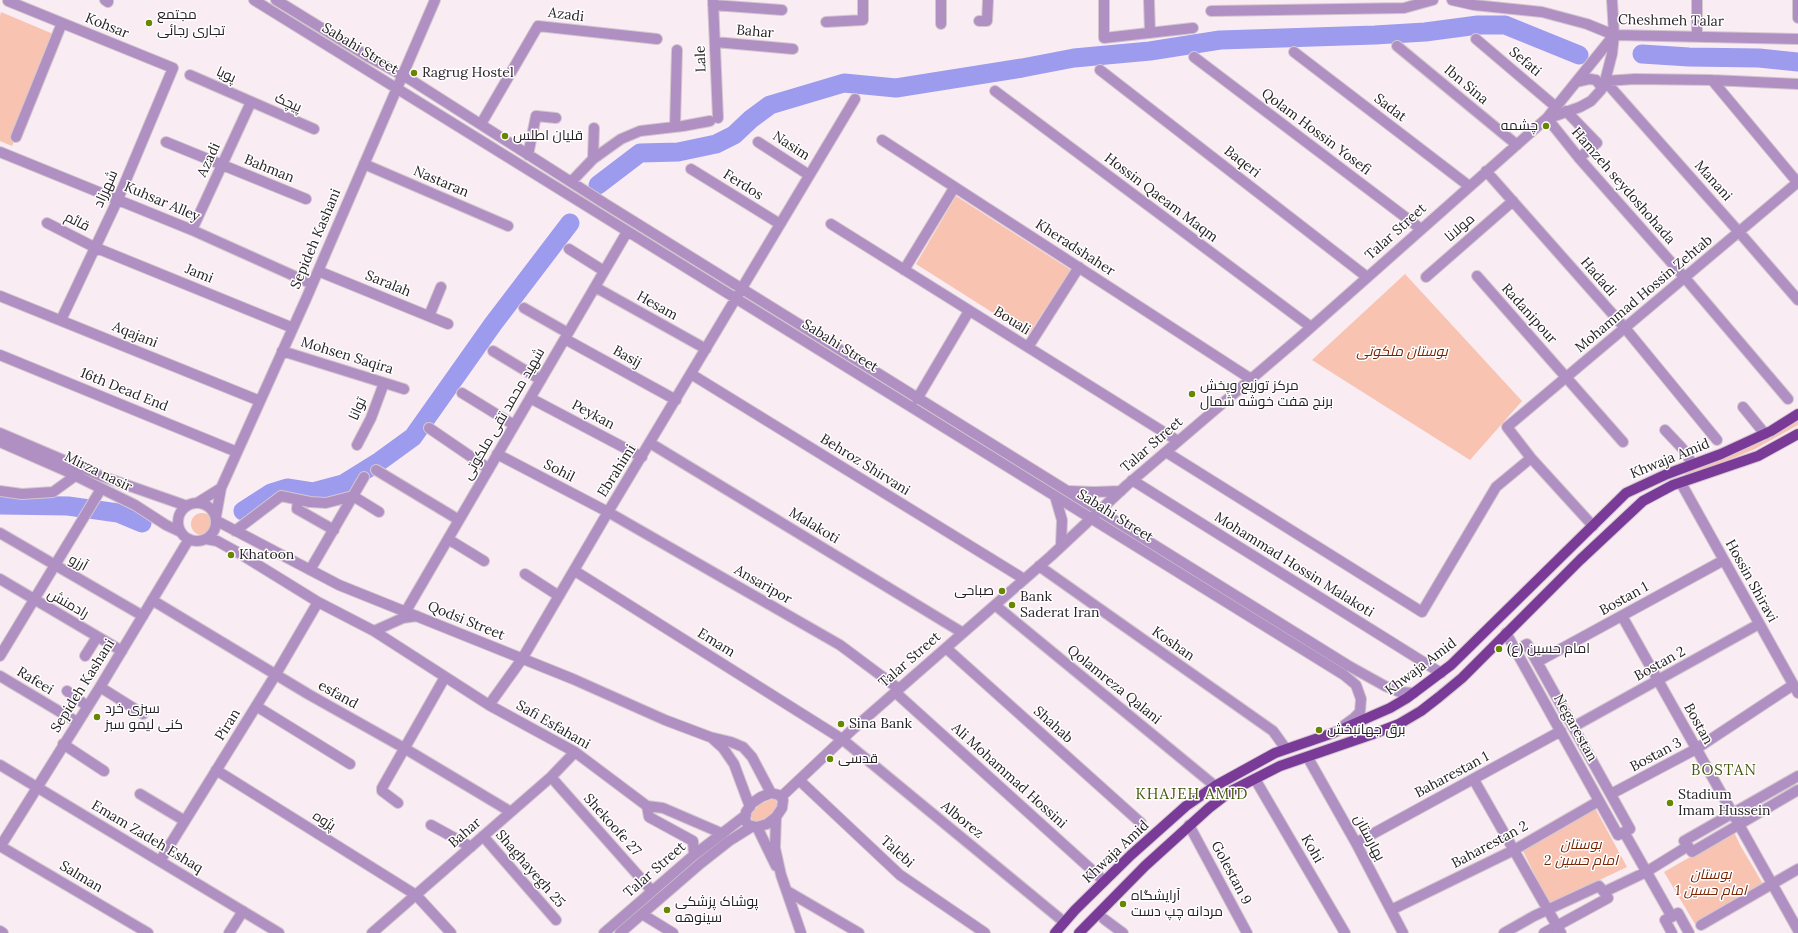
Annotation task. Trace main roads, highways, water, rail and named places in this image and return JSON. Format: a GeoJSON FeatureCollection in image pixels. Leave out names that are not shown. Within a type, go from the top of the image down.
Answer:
{"type":"FeatureCollection","features":[{"type":"Feature","properties":{"kind":"main road","name":"Khwaja Amid"},"geometry":{"type":"LineString","coordinates":[[1055,933],[1104,881],[1186,806],[1215,786],[1286,749],[1333,733],[1390,708],[1414,693],[1441,673],[1485,634],[1626,493],[1673,471],[1721,454],[1765,434],[1798,414]]}},
{"type":"Feature","properties":{"kind":"main road","name":"Khwaja Amid"},"geometry":{"type":"LineString","coordinates":[[1079,933],[1128,882],[1193,822],[1231,791],[1280,766],[1308,758],[1386,729],[1421,711],[1462,678],[1630,512],[1654,494],[1758,456],[1798,434]]}},
{"type":"Feature","properties":{"kind":"main road"},"geometry":{"type":"LineString","coordinates":[[1673,471],[1681,483]]}},
{"type":"Feature","properties":{"kind":"main road"},"geometry":{"type":"LineString","coordinates":[[1186,806],[1193,822]]}},
{"type":"Feature","properties":{"kind":"waterway"},"geometry":{"type":"LineString","coordinates":[[598,185],[640,153],[678,152],[716,144],[734,135],[751,119],[770,105],[844,83],[896,88],[1022,68],[1074,58],[1150,51],[1220,40],[1375,35],[1425,32],[1478,25],[1505,25],[1579,55]]}},
{"type":"Feature","properties":{"kind":"waterway"},"geometry":{"type":"LineString","coordinates":[[1642,54],[1689,57],[1759,58],[1798,62]]}},
{"type":"Feature","properties":{"kind":"waterway"},"geometry":{"type":"LineString","coordinates":[[243,511],[271,493],[287,488],[313,492],[343,484],[380,461],[413,437],[493,324],[570,223]]}},
{"type":"Feature","properties":{"kind":"waterway"},"geometry":{"type":"LineString","coordinates":[[0,505],[68,506],[118,513],[142,523]]}},
{"type":"Feature","properties":{"kind":"place","name":"مجتمع تجاری رجائی"},"geometry":{"type":"Point","coordinates":[149,23]}},
{"type":"Feature","properties":{"kind":"place","name":"Ragrug Hostel"},"geometry":{"type":"Point","coordinates":[414,73]}},
{"type":"Feature","properties":{"kind":"place","name":"چشمه"},"geometry":{"type":"Point","coordinates":[1546,126]}},
{"type":"Feature","properties":{"kind":"place","name":"قلیان اطلس"},"geometry":{"type":"Point","coordinates":[505,136]}},
{"type":"Feature","properties":{"kind":"place","name":"مرکز توزیع وپخش برنج هفت خوشه شمال"},"geometry":{"type":"Point","coordinates":[1192,394]}},
{"type":"Feature","properties":{"kind":"place","name":"Khatoon"},"geometry":{"type":"Point","coordinates":[231,555]}},
{"type":"Feature","properties":{"kind":"place","name":"صباحی"},"geometry":{"type":"Point","coordinates":[1002,591]}},
{"type":"Feature","properties":{"kind":"place","name":"Bank Saderat Iran"},"geometry":{"type":"Point","coordinates":[1012,605]}},
{"type":"Feature","properties":{"kind":"place","name":"امام حسین (ع)"},"geometry":{"type":"Point","coordinates":[1499,649]}},
{"type":"Feature","properties":{"kind":"place","name":"سبزی خرد کنی لیمو سبز"},"geometry":{"type":"Point","coordinates":[97,717]}},
{"type":"Feature","properties":{"kind":"place","name":"Sina Bank"},"geometry":{"type":"Point","coordinates":[841,724]}},
{"type":"Feature","properties":{"kind":"place","name":"برق جهانبخش"},"geometry":{"type":"Point","coordinates":[1319,730]}},
{"type":"Feature","properties":{"kind":"place","name":"قدسی"},"geometry":{"type":"Point","coordinates":[830,759]}},
{"type":"Feature","properties":{"kind":"place","name":"Stadium Imam Hussein"},"geometry":{"type":"Point","coordinates":[1670,803]}},
{"type":"Feature","properties":{"kind":"place","name":"آرایشگاه مردانه چپ دست"},"geometry":{"type":"Point","coordinates":[1123,904]}},
{"type":"Feature","properties":{"kind":"place","name":"پوشاک پزشکی سینوهه"},"geometry":{"type":"Point","coordinates":[667,910]}},
{"type":"Feature","properties":{"kind":"district","name":"BOSTAN"},"geometry":{"type":"Point","coordinates":[1724,771]}},
{"type":"Feature","properties":{"kind":"district","name":"KHAJEH AMID"},"geometry":{"type":"Point","coordinates":[1192,795]}},
{"type":"Feature","properties":{"kind":"park label","name":"بوستان ملکوتی"},"geometry":{"type":"Point","coordinates":[1402,352]}},
{"type":"Feature","properties":{"kind":"park label","name":"بوستان امام حسین 2"},"geometry":{"type":"Point","coordinates":[1581,854]}},
{"type":"Feature","properties":{"kind":"park label","name":"بوستان امام حسین 1"},"geometry":{"type":"Point","coordinates":[1711,884]}}]}
